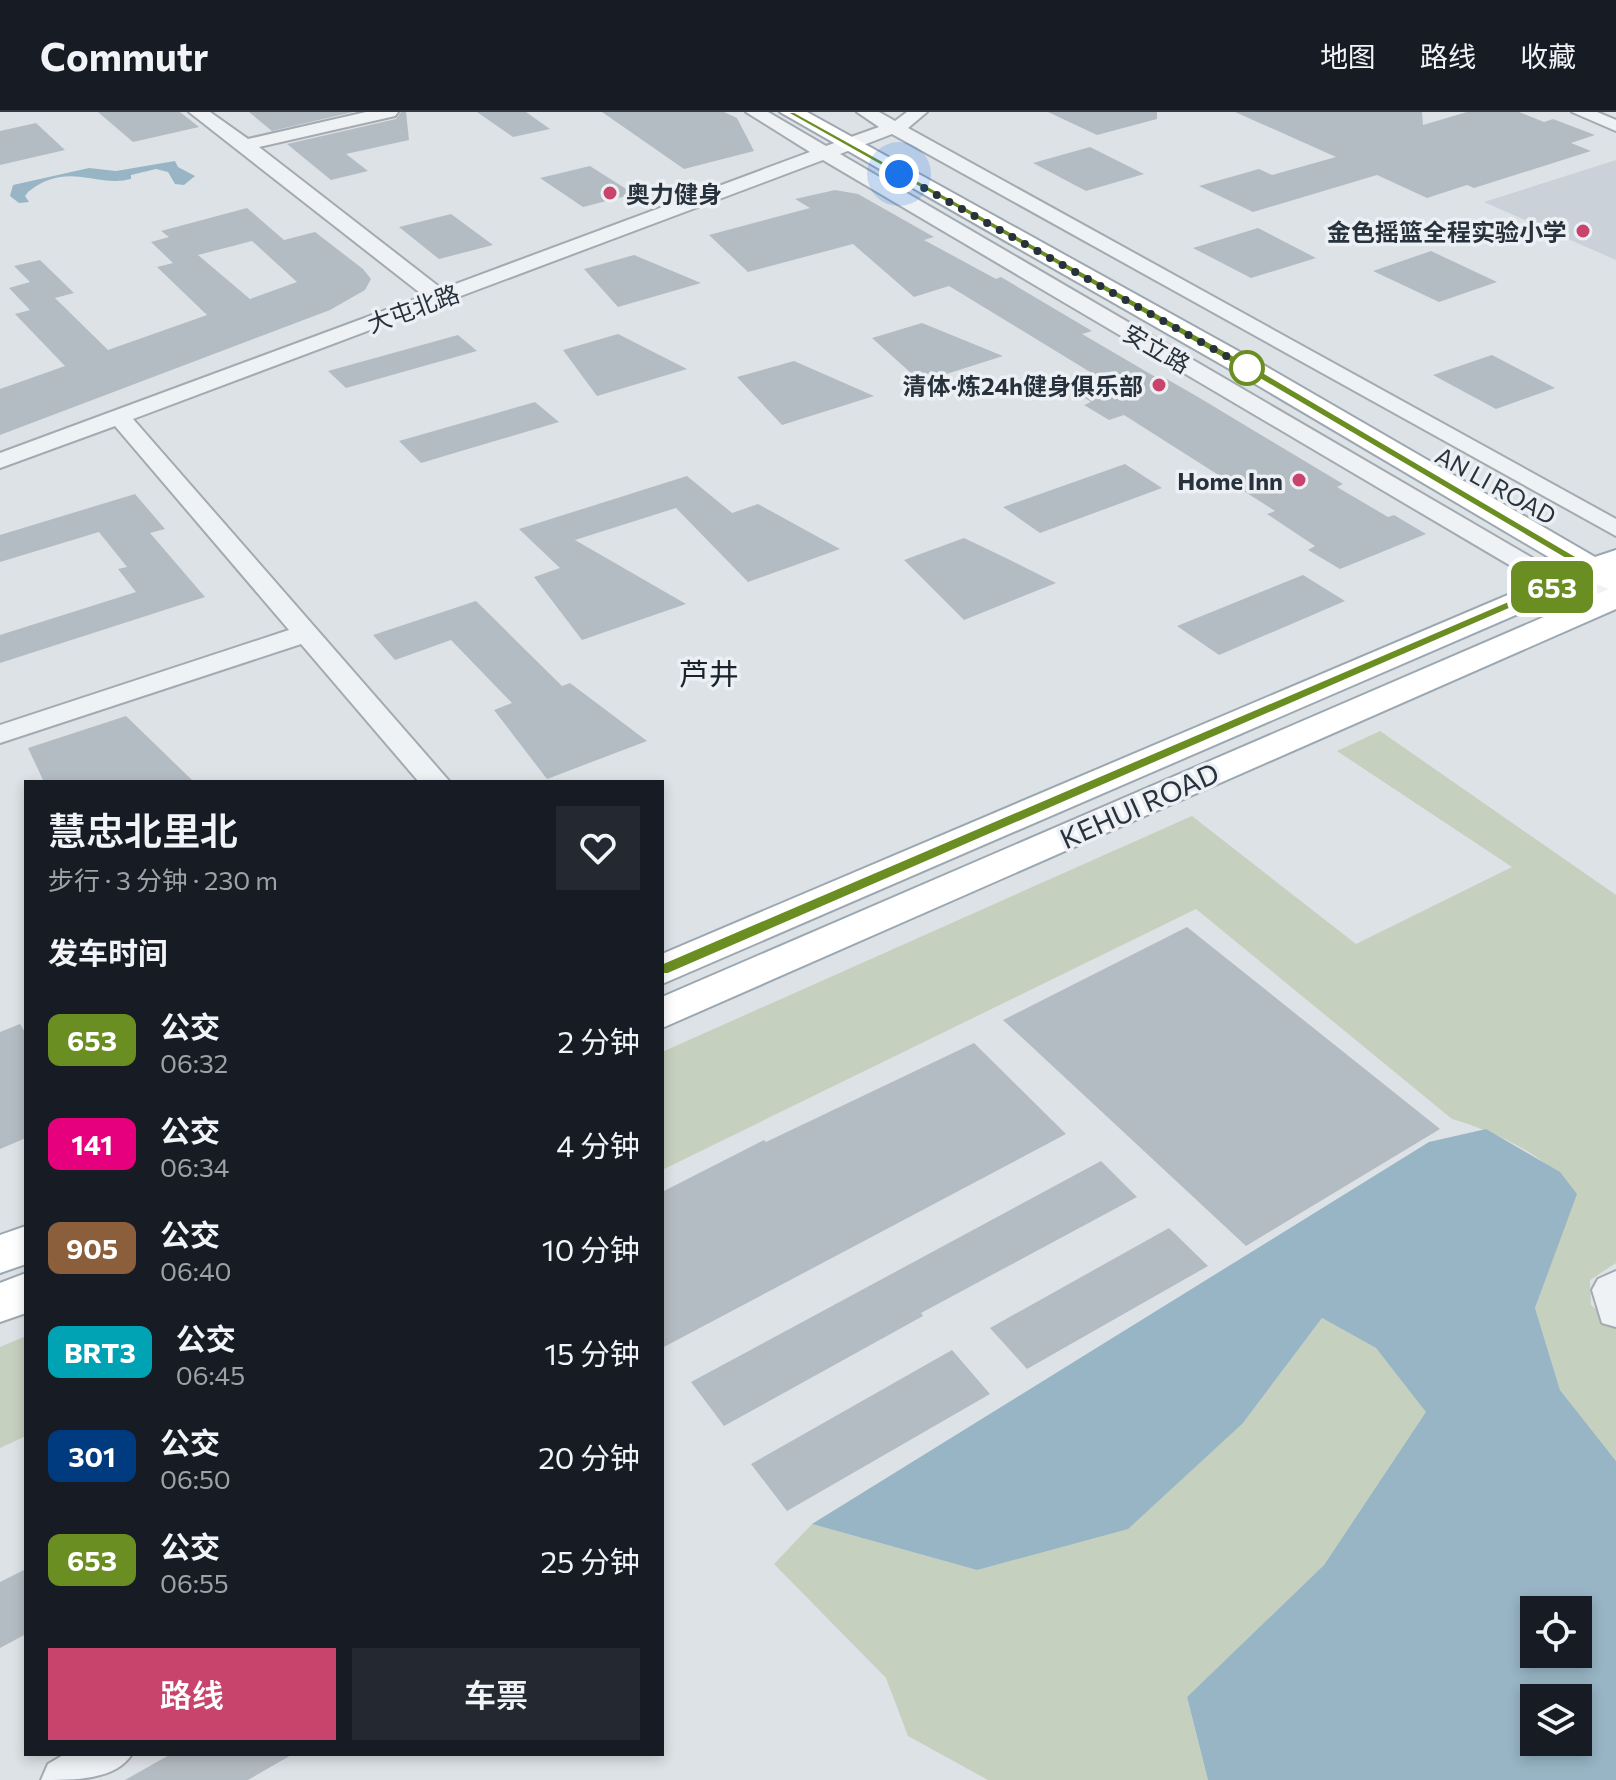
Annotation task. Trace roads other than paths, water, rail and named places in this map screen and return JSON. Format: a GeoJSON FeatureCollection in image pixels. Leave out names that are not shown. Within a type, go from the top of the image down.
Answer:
{"type":"FeatureCollection","features":[{"type":"Feature","properties":{"kind":"main road","name":"AN LI ROAD"},"geometry":{"type":"LineString","coordinates":[[791,112],[837,149],[1166,323],[1612,575]]}},
{"type":"Feature","properties":{"kind":"main road","name":"AN LI ROAD"},"geometry":{"type":"LineString","coordinates":[[833,112],[884,131],[1612,575]]}},
{"type":"Feature","properties":{"kind":"main road"},"geometry":{"type":"LineString","coordinates":[[1133,334],[1166,323]]}},
{"type":"Feature","properties":{"kind":"main road","name":"KEHUI ROAD"},"geometry":{"type":"LineString","coordinates":[[664,969],[1559,584],[1612,575]]}},
{"type":"Feature","properties":{"kind":"main road","name":"KEHUI ROAD"},"geometry":{"type":"LineString","coordinates":[[664,1013],[1612,575]]}},
{"type":"Feature","properties":{"kind":"main road"},"geometry":{"type":"LineString","coordinates":[[0,1255],[24,1245]]}},
{"type":"Feature","properties":{"kind":"main road"},"geometry":{"type":"LineString","coordinates":[[0,1303],[24,1293]]}},
{"type":"Feature","properties":{"kind":"street"},"geometry":{"type":"LineString","coordinates":[[198,112],[250,143],[389,112]]}},
{"type":"Feature","properties":{"kind":"street"},"geometry":{"type":"LineString","coordinates":[[214,112],[426,289],[443,297]]}},
{"type":"Feature","properties":{"kind":"street","name":"安立路"},"geometry":{"type":"LineString","coordinates":[[755,112],[837,149],[1133,334],[1559,584]]}},
{"type":"Feature","properties":{"kind":"street"},"geometry":{"type":"LineString","coordinates":[[866,112],[884,131],[1616,529]]}},
{"type":"Feature","properties":{"kind":"street","name":"大屯北路"},"geometry":{"type":"LineString","coordinates":[[0,461],[837,149],[884,131],[918,112]]}},
{"type":"Feature","properties":{"kind":"street"},"geometry":{"type":"LineString","coordinates":[[1581,112],[1616,126]]}},
{"type":"Feature","properties":{"kind":"street"},"geometry":{"type":"LineString","coordinates":[[119,417],[433,780]]}},
{"type":"Feature","properties":{"kind":"street"},"geometry":{"type":"LineString","coordinates":[[0,734],[306,633]]}},
{"type":"Feature","properties":{"kind":"street"},"geometry":{"type":"LineString","coordinates":[[1616,1286],[1611,1290],[1616,1312]]}},
{"type":"Feature","properties":{"kind":"street"},"geometry":{"type":"LineString","coordinates":[[64,1780],[106,1756]]}},
{"type":"Feature","properties":{"kind":"water"},"geometry":{"type":"Polygon","coordinates":[[[175,161],[178,167],[195,176],[184,185],[175,184],[168,172],[156,169],[118,181],[69,176],[56,178],[28,192],[25,196],[29,202],[19,203],[10,196],[13,185],[89,168],[116,171],[175,161]]]}},
{"type":"Feature","properties":{"kind":"water"},"geometry":{"type":"Polygon","coordinates":[[[1486,1129],[1560,1172],[1577,1194],[1535,1308],[1560,1390],[1616,1461],[1616,1780],[1208,1780],[1187,1697],[1324,1565],[1426,1412],[1376,1348],[1322,1318],[1243,1423],[1128,1529],[977,1570],[812,1524],[1429,1142],[1486,1129]]]}},
{"type":"Feature","properties":{"kind":"place","name":"奥力健身"},"geometry":{"type":"Point","coordinates":[610,193]}},
{"type":"Feature","properties":{"kind":"place","name":"金色摇篮全程实验小学"},"geometry":{"type":"Point","coordinates":[1583,231]}},
{"type":"Feature","properties":{"kind":"place","name":"清体·炼24h健身俱乐部"},"geometry":{"type":"Point","coordinates":[1159,385]}},
{"type":"Feature","properties":{"kind":"place","name":"Home Inn"},"geometry":{"type":"Point","coordinates":[1299,480]}},
{"type":"Feature","properties":{"kind":"district","name":"芦井"},"geometry":{"type":"Point","coordinates":[709,672]}}]}
